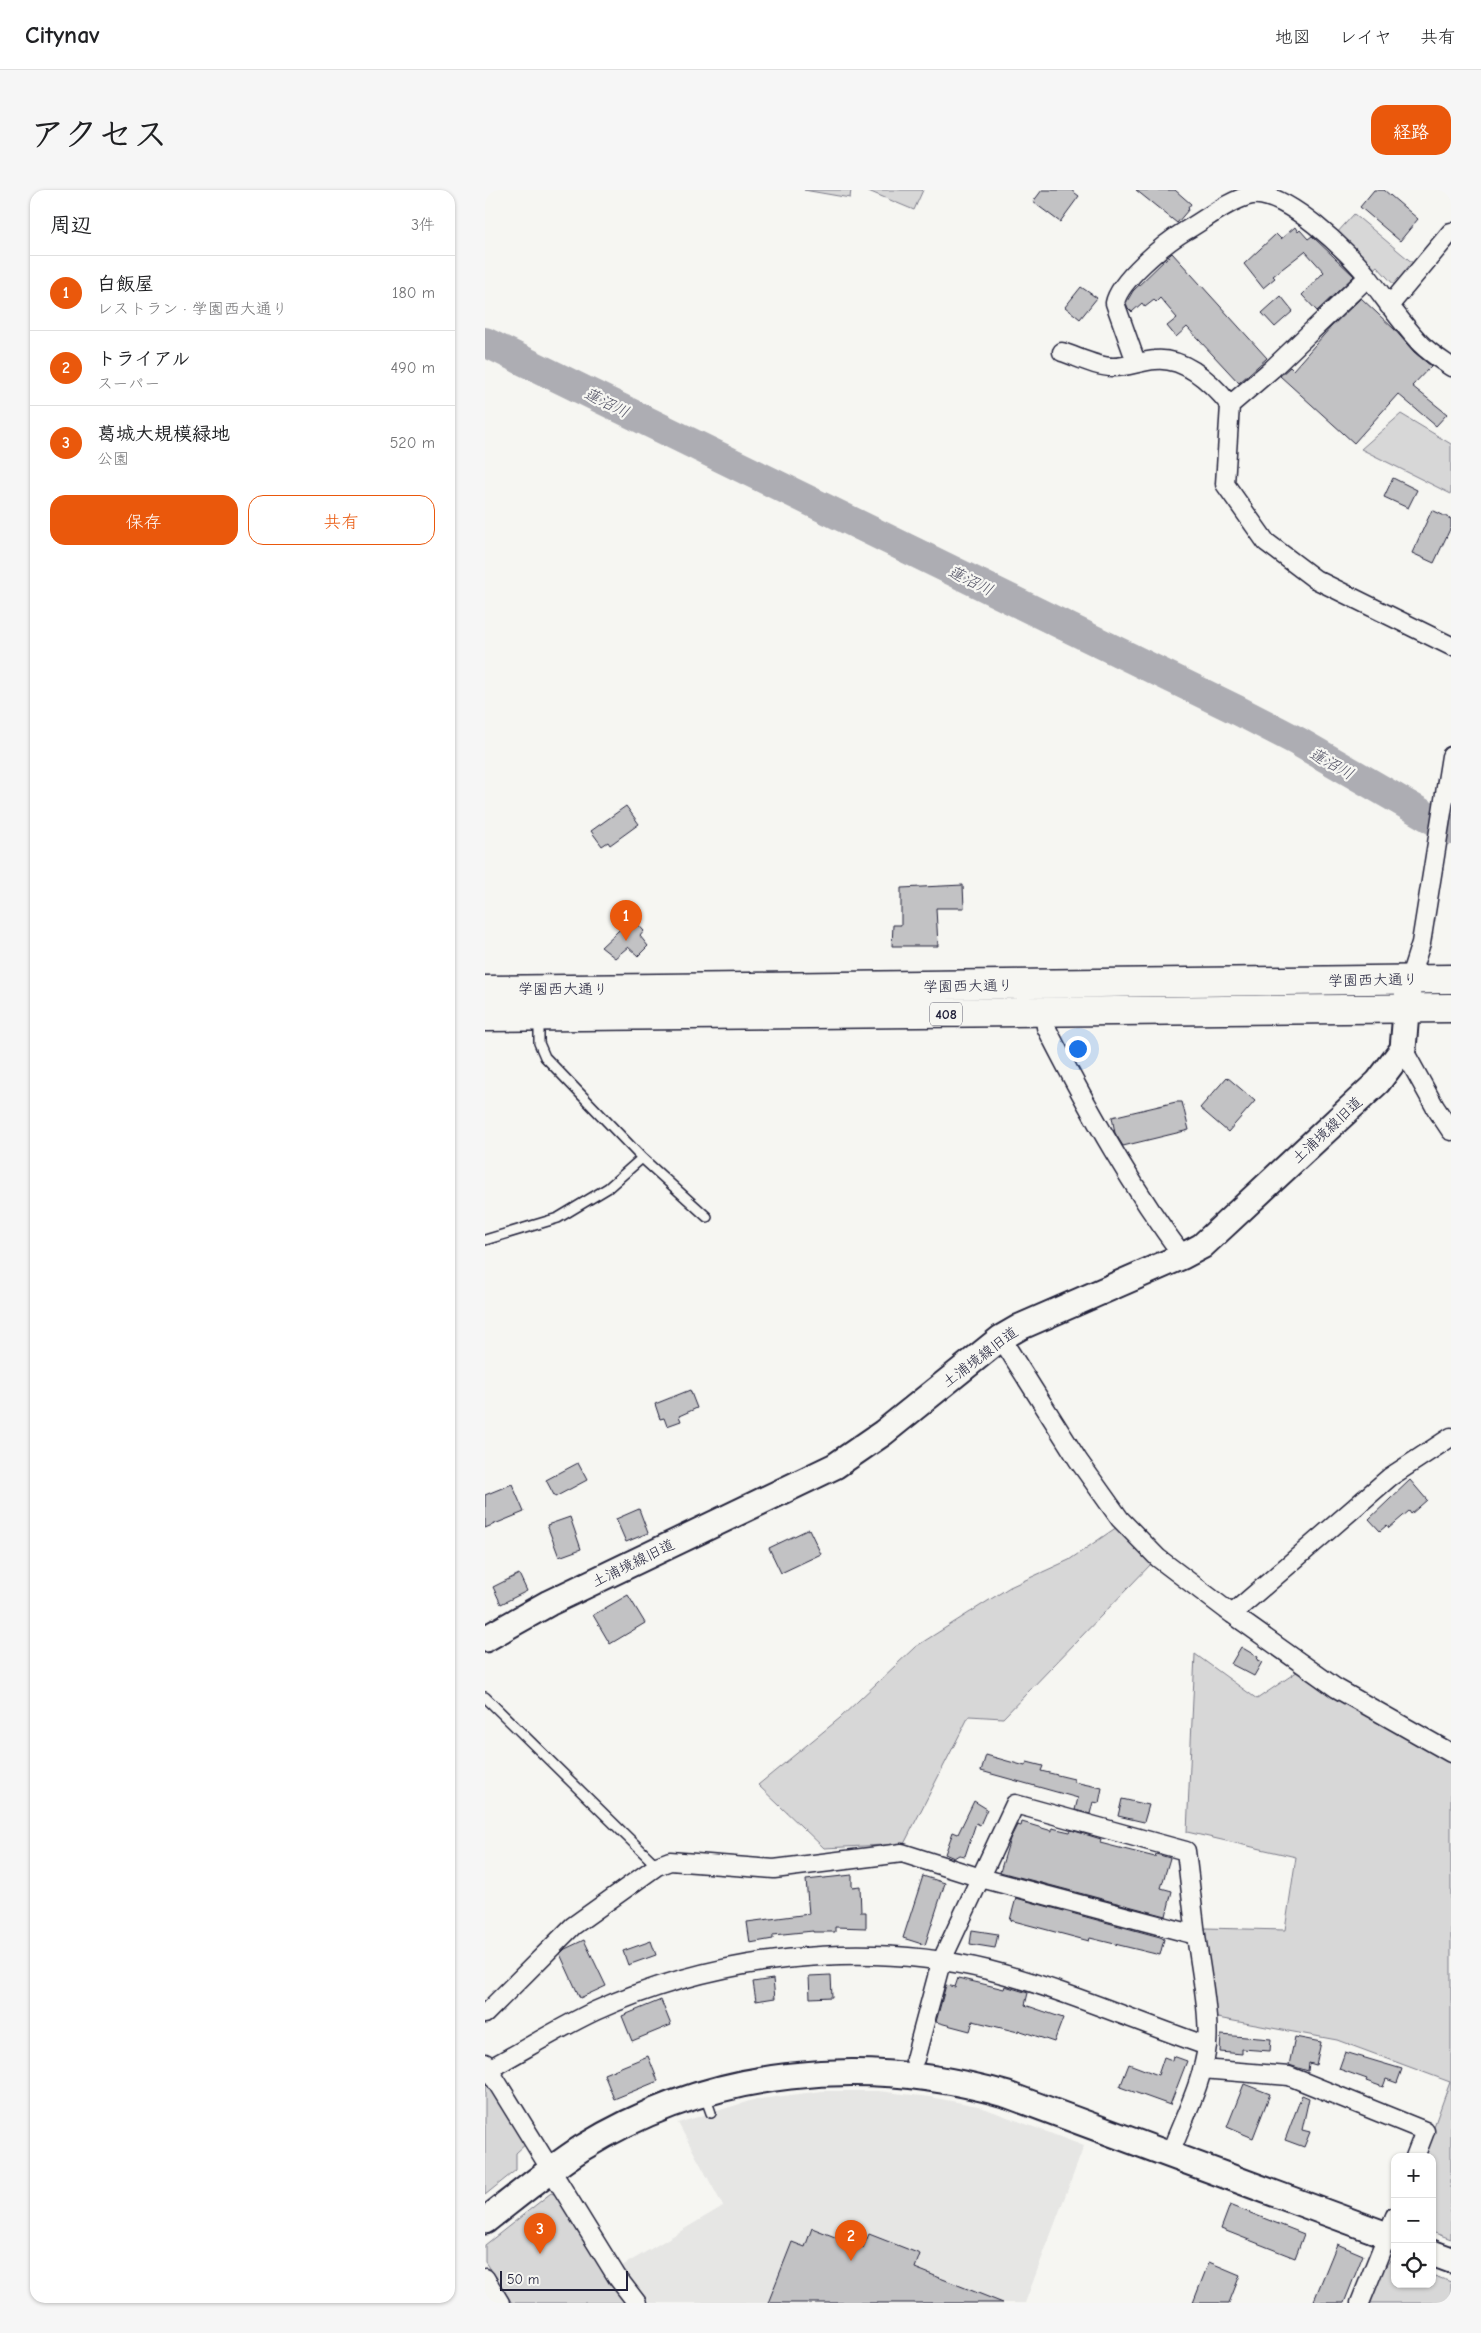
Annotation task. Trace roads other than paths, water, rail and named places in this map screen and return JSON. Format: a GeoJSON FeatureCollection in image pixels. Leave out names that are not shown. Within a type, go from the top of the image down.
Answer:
{"type":"FeatureCollection","features":[{"type":"Feature","properties":{"kind":"highway","name":"学園西大通り"},"geometry":{"type":"LineString","coordinates":[[485,990],[1451,979]]}},
{"type":"Feature","properties":{"kind":"highway","name":"学園西大通り"},"geometry":{"type":"LineString","coordinates":[[485,1017],[1451,1008]]}},
{"type":"Feature","properties":{"kind":"street"},"geometry":{"type":"LineString","coordinates":[[1136,362],[1115,303],[1116,294],[1138,270],[1176,237],[1238,200],[1253,195],[1268,195],[1285,196],[1319,227],[1368,276],[1389,306],[1422,344],[1451,368]]}},
{"type":"Feature","properties":{"kind":"street"},"geometry":{"type":"LineString","coordinates":[[1389,306],[1451,232]]}},
{"type":"Feature","properties":{"kind":"street"},"geometry":{"type":"LineString","coordinates":[[1368,276],[1272,369],[1231,405],[1225,484],[1266,542],[1315,579],[1451,646]]}},
{"type":"Feature","properties":{"kind":"street"},"geometry":{"type":"LineString","coordinates":[[1062,352],[1114,367],[1136,362],[1174,361],[1215,387],[1231,405]]}},
{"type":"Feature","properties":{"kind":"street"},"geometry":{"type":"LineString","coordinates":[[1451,756],[1421,943],[1409,980],[1403,1049],[1435,1107],[1451,1131]]}},
{"type":"Feature","properties":{"kind":"street"},"geometry":{"type":"LineString","coordinates":[[1044,1013],[1046,1027],[1051,1037],[1111,1147],[1159,1224],[1183,1256]]}},
{"type":"Feature","properties":{"kind":"street","name":"土浦境線旧道"},"geometry":{"type":"LineString","coordinates":[[485,1640],[549,1603],[835,1466],[883,1433],[1001,1338],[1020,1327],[1183,1256],[1218,1233],[1378,1082],[1403,1049]]}},
{"type":"Feature","properties":{"kind":"street"},"geometry":{"type":"LineString","coordinates":[[1001,1338],[1078,1460],[1120,1519],[1158,1558],[1232,1614],[1336,1688],[1451,1753]]}},
{"type":"Feature","properties":{"kind":"street"},"geometry":{"type":"LineString","coordinates":[[1232,1614],[1390,1477],[1451,1437]]}},
{"type":"Feature","properties":{"kind":"street"},"geometry":{"type":"LineString","coordinates":[[915,2059],[941,1962],[1015,1804],[1186,1851],[1207,2030],[1207,2046],[1202,2069],[1171,2154]]}},
{"type":"Feature","properties":{"kind":"street"},"geometry":{"type":"LineString","coordinates":[[485,2014],[573,1926],[657,1866],[670,1861],[774,1869],[902,1853],[981,1878],[1196,1935]]}},
{"type":"Feature","properties":{"kind":"street"},"geometry":{"type":"LineString","coordinates":[[637,2303],[617,2277],[487,2066],[626,1998],[691,1978],[777,1961],[824,1957],[872,1956],[941,1962],[987,1970],[1039,1984],[1207,2046]]}},
{"type":"Feature","properties":{"kind":"street"},"geometry":{"type":"LineString","coordinates":[[1202,2069],[1289,2076],[1425,2131],[1417,2153]]}},
{"type":"Feature","properties":{"kind":"street"},"geometry":{"type":"LineString","coordinates":[[485,2221],[552,2170],[609,2133],[671,2105],[708,2103],[754,2080],[825,2072],[864,2071],[928,2077],[1009,2095],[1171,2154],[1391,2230]]}},
{"type":"Feature","properties":{"kind":"street"},"geometry":{"type":"LineString","coordinates":[[1360,2303],[1377,2257],[1391,2232]]}},
{"type":"Feature","properties":{"kind":"street"},"geometry":{"type":"LineString","coordinates":[[1436,2254],[1451,2260]]}},
{"type":"Feature","properties":{"kind":"street"},"geometry":{"type":"LineString","coordinates":[[485,2278],[500,2303]]}},
{"type":"Feature","properties":{"kind":"lane"},"geometry":{"type":"LineString","coordinates":[[539,1017],[539,1043],[545,1057],[642,1158],[707,1218]]}},
{"type":"Feature","properties":{"kind":"lane"},"geometry":{"type":"LineString","coordinates":[[485,1240],[558,1218],[608,1188],[642,1158]]}},
{"type":"Feature","properties":{"kind":"lane"},"geometry":{"type":"LineString","coordinates":[[485,1697],[657,1866]]}},
{"type":"Feature","properties":{"kind":"waterway","name":"蓮沼川"},"geometry":{"type":"LineString","coordinates":[[485,342],[1239,711],[1297,741],[1451,830]]}},
{"type":"Feature","properties":{"kind":"place","name":"白飯屋"},"geometry":{"type":"Point","coordinates":[626,941]}},
{"type":"Feature","properties":{"kind":"place","name":"葛城大規模緑地"},"geometry":{"type":"Point","coordinates":[540,2254]}},
{"type":"Feature","properties":{"kind":"place","name":"トライアル"},"geometry":{"type":"Point","coordinates":[851,2261]}}]}
